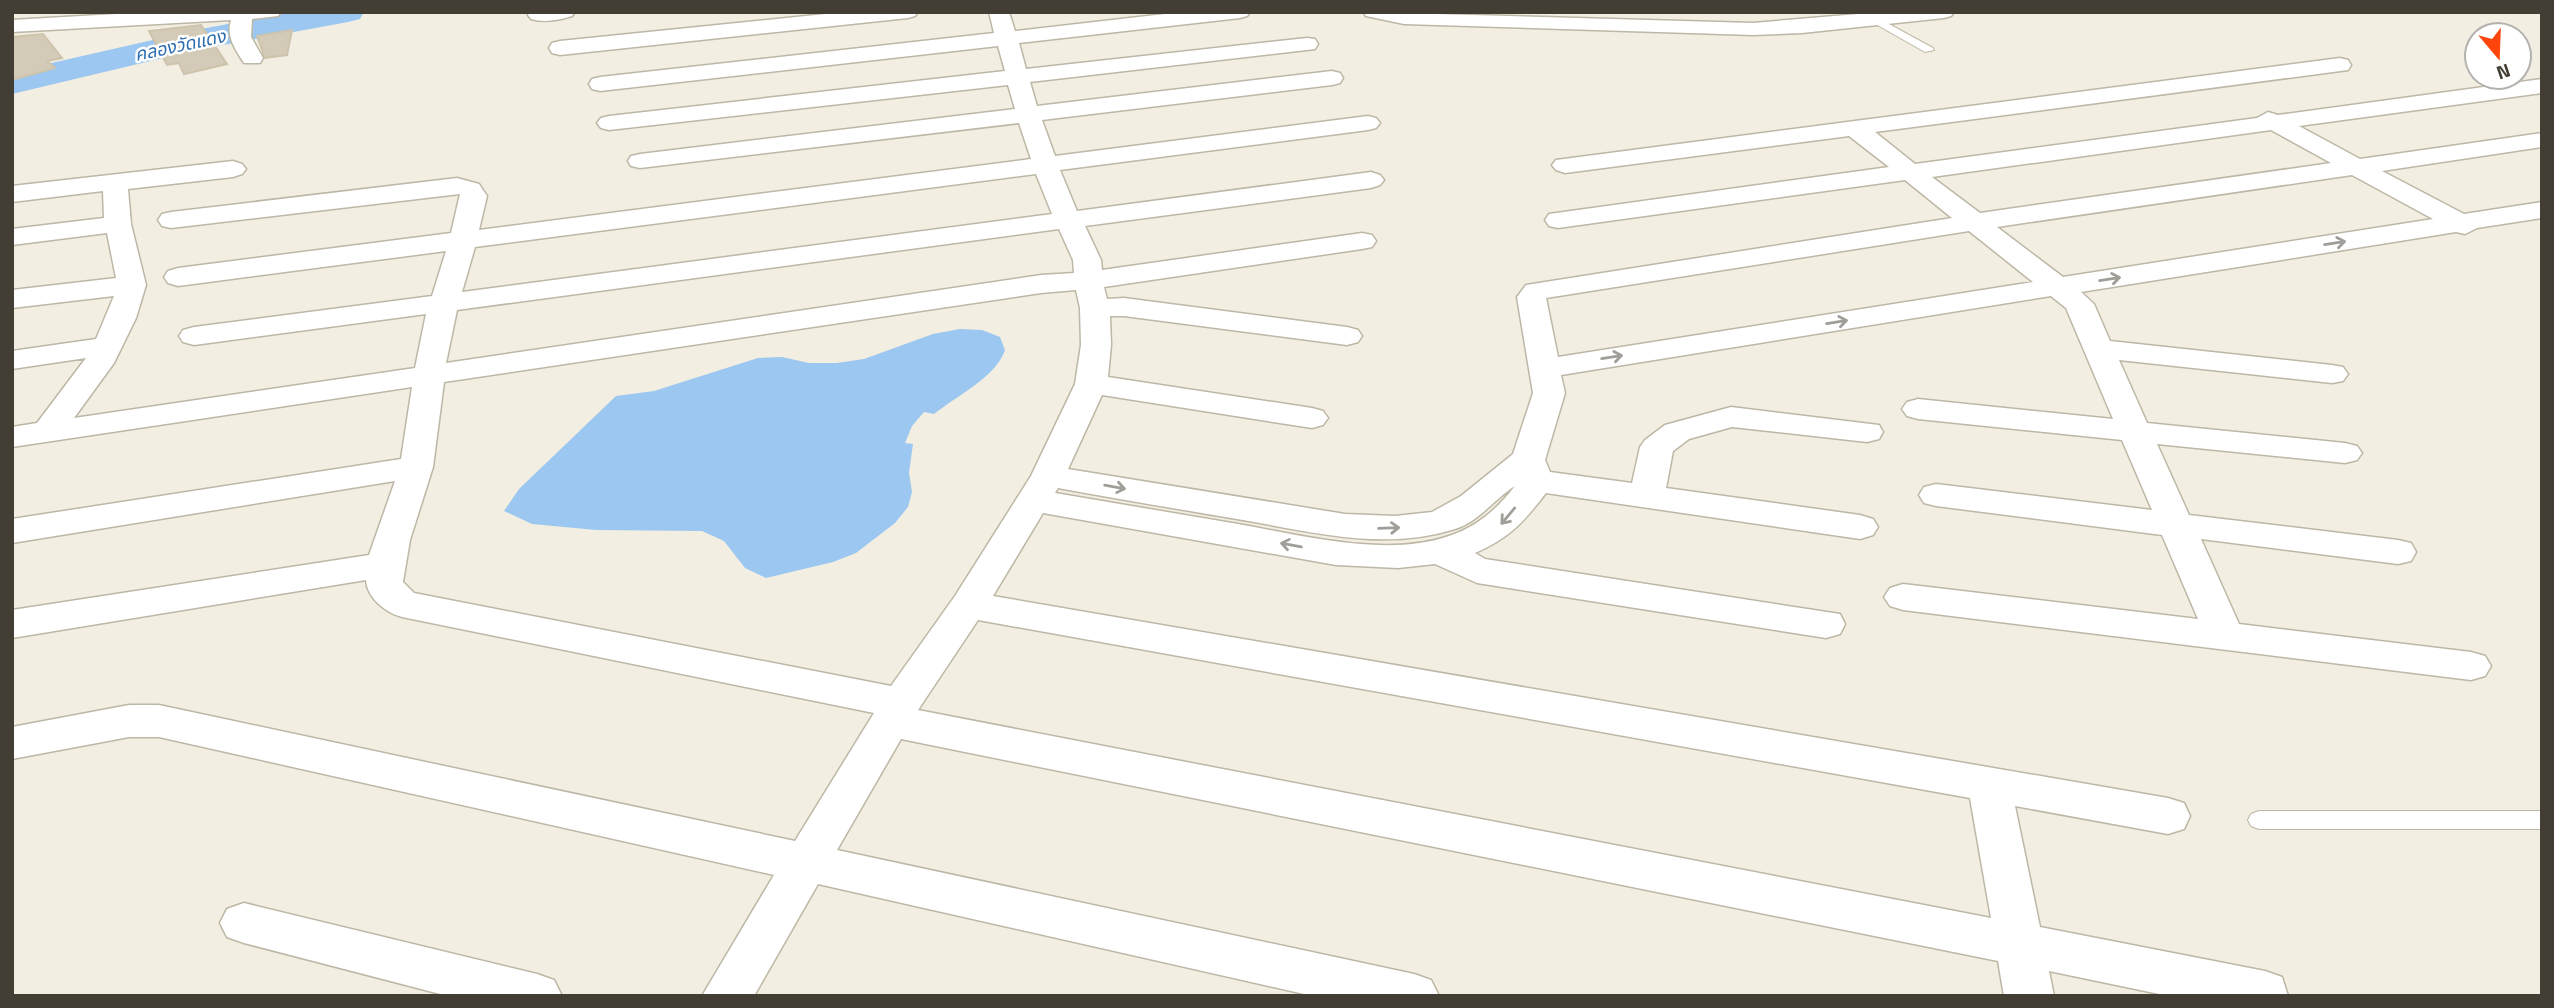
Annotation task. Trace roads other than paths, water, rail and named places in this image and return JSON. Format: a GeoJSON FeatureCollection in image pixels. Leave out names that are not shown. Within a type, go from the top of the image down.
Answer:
{"type":"FeatureCollection","features":[{"type":"Feature","properties":{"kind":"street"},"geometry":{"type":"LineString","coordinates":[[12,26],[86,18],[244,36],[271,12]]}},
{"type":"Feature","properties":{"kind":"street"},"geometry":{"type":"LineString","coordinates":[[538,15],[565,12]]}},
{"type":"Feature","properties":{"kind":"street"},"geometry":{"type":"LineString","coordinates":[[560,48],[716,22],[908,12]]}},
{"type":"Feature","properties":{"kind":"street"},"geometry":{"type":"LineString","coordinates":[[726,996],[803,863],[896,712],[968,605],[1040,488],[1091,384],[1096,345],[1087,260],[1068,219],[1028,115],[999,12]]}},
{"type":"Feature","properties":{"kind":"street"},"geometry":{"type":"LineString","coordinates":[[600,84],[1240,12]]}},
{"type":"Feature","properties":{"kind":"street"},"geometry":{"type":"LineString","coordinates":[[1373,12],[1404,18],[1678,19],[1753,29],[1944,12]]}},
{"type":"Feature","properties":{"kind":"street"},"geometry":{"type":"LineString","coordinates":[[713,153],[716,22]]}},
{"type":"Feature","properties":{"kind":"street"},"geometry":{"type":"LineString","coordinates":[[609,123],[1307,44]]}},
{"type":"Feature","properties":{"kind":"street"},"geometry":{"type":"LineString","coordinates":[[1565,165],[2340,65]]}},
{"type":"Feature","properties":{"kind":"street"},"geometry":{"type":"LineString","coordinates":[[640,161],[1332,78]]}},
{"type":"Feature","properties":{"kind":"street"},"geometry":{"type":"LineString","coordinates":[[2200,83],[2490,238]]}},
{"type":"Feature","properties":{"kind":"street"},"geometry":{"type":"LineString","coordinates":[[1558,220],[2542,86]]}},
{"type":"Feature","properties":{"kind":"street"},"geometry":{"type":"LineString","coordinates":[[178,277],[1368,123]]}},
{"type":"Feature","properties":{"kind":"street"},"geometry":{"type":"LineString","coordinates":[[1854,128],[2068,296],[2099,349],[2225,636]]}},
{"type":"Feature","properties":{"kind":"street"},"geometry":{"type":"LineString","coordinates":[[1040,488],[1336,553],[1379,557],[1423,554],[1464,544],[1499,526],[1524,471],[1547,381],[1531,297],[1536,291],[1976,222],[2542,140]]}},
{"type":"Feature","properties":{"kind":"street"},"geometry":{"type":"LineString","coordinates":[[12,194],[233,169]]}},
{"type":"Feature","properties":{"kind":"street"},"geometry":{"type":"LineString","coordinates":[[194,336],[1371,180]]}},
{"type":"Feature","properties":{"kind":"street"},"geometry":{"type":"LineString","coordinates":[[48,431],[99,363],[132,285],[118,224],[115,182]]}},
{"type":"Feature","properties":{"kind":"street"},"geometry":{"type":"LineString","coordinates":[[171,220],[457,187],[470,190],[474,196],[465,239],[432,356],[416,467],[384,565],[384,584],[402,604],[896,712],[2265,993]]}},
{"type":"Feature","properties":{"kind":"street"},"geometry":{"type":"LineString","coordinates":[[2068,296],[2542,210]]}},
{"type":"Feature","properties":{"kind":"street"},"geometry":{"type":"LineString","coordinates":[[12,237],[118,224]]}},
{"type":"Feature","properties":{"kind":"street"},"geometry":{"type":"LineString","coordinates":[[1547,381],[1598,382],[1751,346],[2068,296],[2542,231]]}},
{"type":"Feature","properties":{"kind":"street"},"geometry":{"type":"LineString","coordinates":[[1091,294],[1362,241]]}},
{"type":"Feature","properties":{"kind":"street"},"geometry":{"type":"LineString","coordinates":[[12,437],[1041,284],[1091,294],[1124,307],[1347,336]]}},
{"type":"Feature","properties":{"kind":"street"},"geometry":{"type":"LineString","coordinates":[[12,299],[132,285]]}},
{"type":"Feature","properties":{"kind":"street"},"geometry":{"type":"LineString","coordinates":[[12,360],[108,346]]}},
{"type":"Feature","properties":{"kind":"street"},"geometry":{"type":"LineString","coordinates":[[2099,349],[2332,374]]}},
{"type":"Feature","properties":{"kind":"street"},"geometry":{"type":"LineString","coordinates":[[1091,384],[1312,418]]}},
{"type":"Feature","properties":{"kind":"street"},"geometry":{"type":"LineString","coordinates":[[1918,409],[2345,453]]}},
{"type":"Feature","properties":{"kind":"street"},"geometry":{"type":"LineString","coordinates":[[1647,495],[1657,447],[1677,432],[1705,422],[1731,417],[1867,432]]}},
{"type":"Feature","properties":{"kind":"street"},"geometry":{"type":"LineString","coordinates":[[12,531],[416,467]]}},
{"type":"Feature","properties":{"kind":"street"},"geometry":{"type":"LineString","coordinates":[[1040,488],[1381,529],[1413,527],[1444,519],[1471,506],[1524,471],[1647,495],[1860,527]]}},
{"type":"Feature","properties":{"kind":"street"},"geometry":{"type":"LineString","coordinates":[[1936,495],[2398,552]]}},
{"type":"Feature","properties":{"kind":"street"},"geometry":{"type":"LineString","coordinates":[[1438,550],[1477,570],[1826,624]]}},
{"type":"Feature","properties":{"kind":"street"},"geometry":{"type":"LineString","coordinates":[[12,624],[384,565]]}},
{"type":"Feature","properties":{"kind":"street"},"geometry":{"type":"LineString","coordinates":[[1903,597],[2471,666]]}},
{"type":"Feature","properties":{"kind":"street"},"geometry":{"type":"LineString","coordinates":[[968,605],[2168,816]]}},
{"type":"Feature","properties":{"kind":"street"},"geometry":{"type":"LineString","coordinates":[[12,743],[129,721],[159,721],[1413,996]]}},
{"type":"Feature","properties":{"kind":"street"},"geometry":{"type":"LineString","coordinates":[[1989,785],[2029,996]]}},
{"type":"Feature","properties":{"kind":"street"},"geometry":{"type":"LineString","coordinates":[[244,923],[537,996]]}},
{"type":"Feature","properties":{"kind":"lane"},"geometry":{"type":"LineString","coordinates":[[1876,20],[1929,50]]}},
{"type":"Feature","properties":{"kind":"lane"},"geometry":{"type":"LineString","coordinates":[[2259,820],[2542,820]]}},
{"type":"Feature","properties":{"kind":"water"},"geometry":{"type":"Polygon","coordinates":[[[960,329],[982,330],[1000,337],[1005,350],[985,377],[934,414],[924,412],[912,426],[905,443],[913,444],[909,473],[912,492],[908,507],[895,523],[856,553],[833,562],[766,578],[745,568],[724,541],[702,531],[596,530],[532,524],[504,511],[519,489],[616,396],[654,391],[758,358],[782,357],[809,363],[864,359],[933,334],[960,329]]]}},
{"type":"Feature","properties":{"kind":"waterway","name":"คลองวัดแดง"},"geometry":{"type":"LineString","coordinates":[[12,83],[201,39],[348,12]]}}]}
